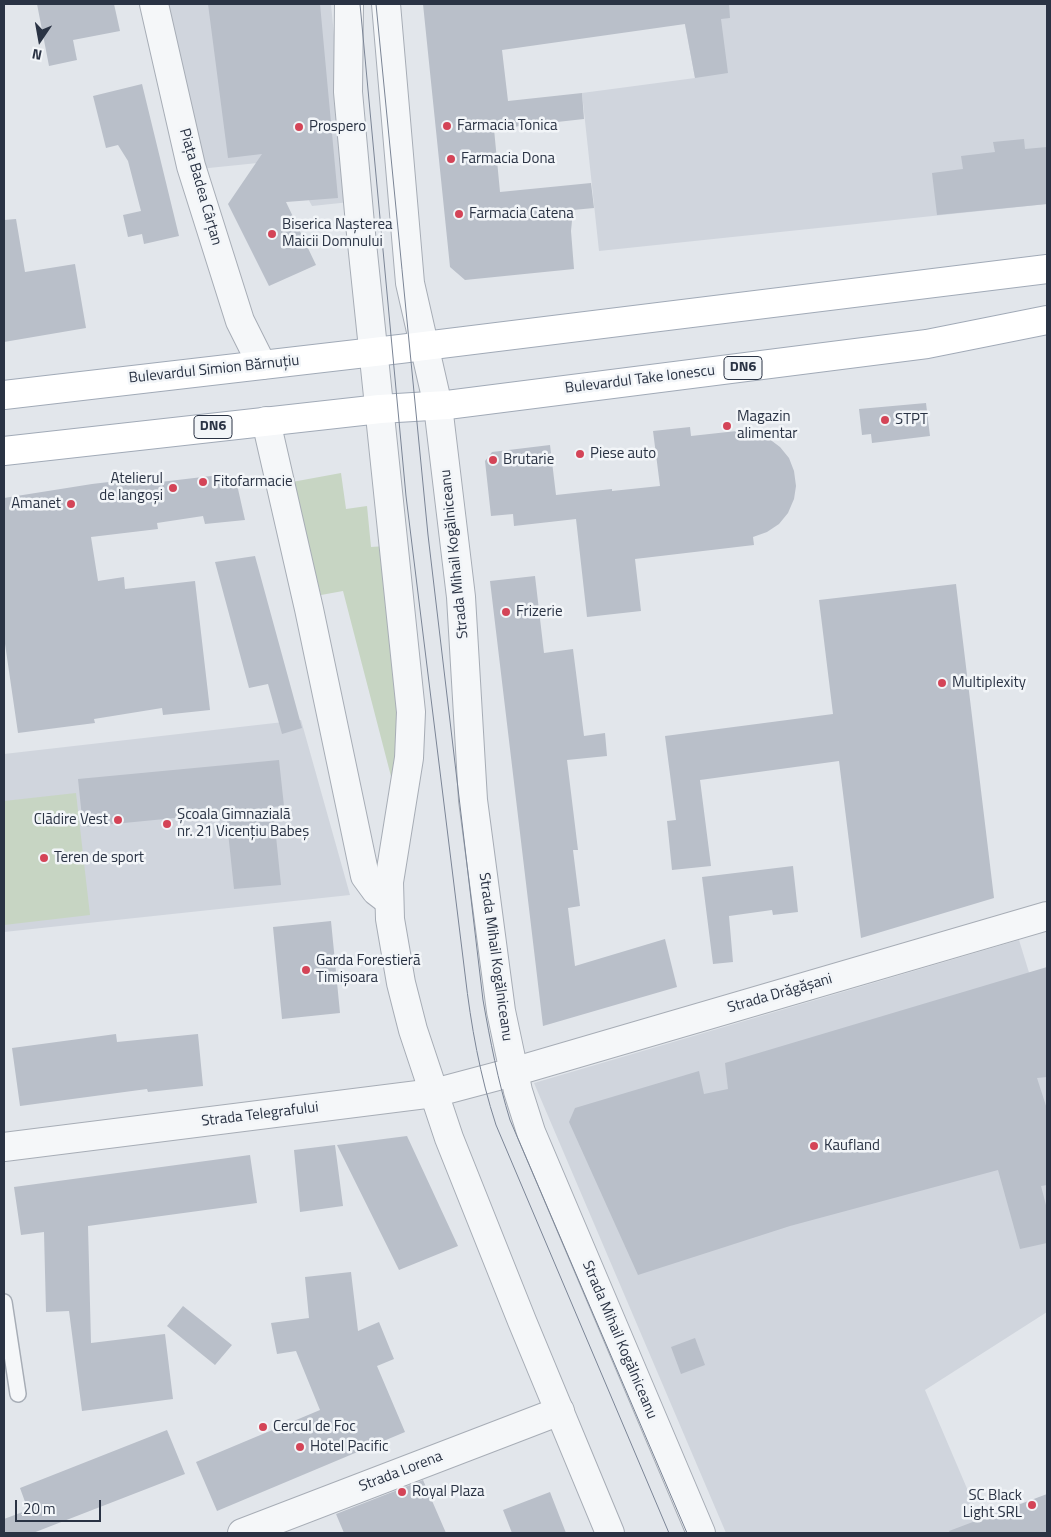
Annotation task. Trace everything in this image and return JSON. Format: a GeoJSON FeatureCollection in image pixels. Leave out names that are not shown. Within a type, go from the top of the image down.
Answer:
{"type":"FeatureCollection","features":[{"type":"Feature","properties":{"kind":"main road"},"geometry":{"type":"LineString","coordinates":[[424,346],[1047,269]]}},
{"type":"Feature","properties":{"kind":"main road","name":"Bulevardul Take Ionescu"},"geometry":{"type":"LineString","coordinates":[[380,409],[438,406],[927,344],[1047,320]]}},
{"type":"Feature","properties":{"kind":"main road","name":"Bulevardul Simion Bărnuțiu"},"geometry":{"type":"LineString","coordinates":[[4,395],[424,346]]}},
{"type":"Feature","properties":{"kind":"main road","name":"DN6"},"geometry":{"type":"LineString","coordinates":[[4,451],[380,409]]}},
{"type":"Feature","properties":{"kind":"street","name":"Piața Badea Cârțan"},"geometry":{"type":"LineString","coordinates":[[154,4],[191,166],[240,321],[262,365]]}},
{"type":"Feature","properties":{"kind":"street"},"geometry":{"type":"LineString","coordinates":[[349,4],[348,92],[411,712],[409,758],[391,864],[390,919],[401,982],[413,1030],[434,1093],[464,1175],[522,1321],[610,1533]]}},
{"type":"Feature","properties":{"kind":"street"},"geometry":{"type":"LineString","coordinates":[[386,4],[410,283],[424,346]]}},
{"type":"Feature","properties":{"kind":"street","name":"Strada Mihail Kogălniceanu"},"geometry":{"type":"LineString","coordinates":[[424,346],[438,406],[461,597],[473,800],[501,1011],[513,1072],[531,1132],[701,1533]]}},
{"type":"Feature","properties":{"kind":"street"},"geometry":{"type":"LineString","coordinates":[[266,421],[309,609],[365,876],[376,891],[389,901]]}},
{"type":"Feature","properties":{"kind":"street","name":"Strada Drăgășani"},"geometry":{"type":"LineString","coordinates":[[513,1072],[1047,916]]}},
{"type":"Feature","properties":{"kind":"street","name":"Strada Telegrafului"},"geometry":{"type":"LineString","coordinates":[[4,1147],[434,1093],[513,1072]]}},
{"type":"Feature","properties":{"kind":"street","name":"Strada Lorena"},"geometry":{"type":"LineString","coordinates":[[242,1533],[560,1411]]}},
{"type":"Feature","properties":{"kind":"lane"},"geometry":{"type":"LineString","coordinates":[[4,1302],[18,1394]]}},
{"type":"Feature","properties":{"kind":"shaded area"},"geometry":{"type":"Polygon","coordinates":[[[163,4],[331,4],[350,202],[312,206],[287,160],[199,169],[163,4]]]}},
{"type":"Feature","properties":{"kind":"shaded area"},"geometry":{"type":"Polygon","coordinates":[[[681,4],[1046,4],[1047,204],[599,251],[582,93],[695,78],[681,4]]]}},
{"type":"Feature","properties":{"kind":"shaded area","name":"Școala Gimnazială nr. 21 Vicențiu Babeș"},"geometry":{"type":"Polygon","coordinates":[[[301,720],[350,895],[4,932],[4,754],[301,720]]]}},
{"type":"Feature","properties":{"kind":"shaded area"},"geometry":{"type":"Polygon","coordinates":[[[1019,940],[1047,1031],[1047,1312],[925,1390],[986,1533],[726,1533],[534,1083],[1019,940]]]}},
{"type":"Feature","properties":{"kind":"green space"},"geometry":{"type":"Polygon","coordinates":[[[341,473],[346,509],[367,506],[371,547],[386,546],[404,706],[394,788],[343,591],[321,595],[292,482],[341,473]]]}},
{"type":"Feature","properties":{"kind":"green space","name":"Teren de sport"},"geometry":{"type":"Polygon","coordinates":[[[76,793],[90,915],[4,925],[4,801],[76,793]]]}},
{"type":"Feature","properties":{"kind":"building"},"geometry":{"type":"Polygon","coordinates":[[[37,4],[114,4],[120,31],[73,40],[77,60],[49,66],[37,4]]]}},
{"type":"Feature","properties":{"kind":"building"},"geometry":{"type":"Polygon","coordinates":[[[208,4],[320,4],[338,198],[286,202],[316,265],[269,286],[228,204],[262,154],[228,158],[208,4]]]}},
{"type":"Feature","properties":{"kind":"building"},"geometry":{"type":"Polygon","coordinates":[[[423,4],[729,4],[730,18],[721,19],[728,73],[695,78],[685,24],[502,50],[508,101],[582,93],[584,119],[494,129],[500,192],[591,183],[594,208],[573,210],[571,231],[574,269],[465,280],[450,267],[423,4]]]}},
{"type":"Feature","properties":{"kind":"building"},"geometry":{"type":"Polygon","coordinates":[[[142,84],[179,236],[144,244],[142,234],[128,237],[123,215],[141,211],[128,161],[118,145],[106,148],[93,96],[142,84]]]}},
{"type":"Feature","properties":{"kind":"building"},"geometry":{"type":"Polygon","coordinates":[[[1024,139],[1025,149],[1047,147],[1047,204],[937,215],[932,173],[963,169],[961,156],[995,152],[993,142],[1024,139]]]}},
{"type":"Feature","properties":{"kind":"building"},"geometry":{"type":"Polygon","coordinates":[[[16,219],[25,272],[75,264],[86,328],[4,342],[4,220],[16,219]]]}},
{"type":"Feature","properties":{"kind":"building"},"geometry":{"type":"Polygon","coordinates":[[[926,403],[930,436],[872,443],[871,434],[862,435],[859,409],[926,403]]]}},
{"type":"Feature","properties":{"kind":"building"},"geometry":{"type":"Polygon","coordinates":[[[690,427],[691,436],[746,430],[768,438],[780,447],[789,458],[794,471],[796,486],[794,499],[788,513],[779,524],[767,532],[753,537],[754,545],[635,559],[641,611],[587,617],[576,519],[514,526],[513,514],[491,516],[485,461],[492,452],[550,445],[556,495],[660,486],[653,431],[690,427]]]}},
{"type":"Feature","properties":{"kind":"building"},"geometry":{"type":"Polygon","coordinates":[[[228,474],[236,480],[245,520],[205,524],[203,516],[157,523],[158,529],[91,537],[98,581],[124,577],[125,589],[195,581],[210,710],[163,715],[162,708],[94,719],[95,723],[18,733],[4,637],[4,498],[151,477],[152,483],[228,474]]]}},
{"type":"Feature","properties":{"kind":"building"},"geometry":{"type":"Polygon","coordinates":[[[255,556],[302,728],[282,734],[268,684],[249,688],[215,562],[255,556]]]}},
{"type":"Feature","properties":{"kind":"building"},"geometry":{"type":"Polygon","coordinates":[[[535,576],[544,653],[573,649],[584,736],[605,733],[607,756],[567,760],[578,850],[573,850],[580,906],[568,908],[575,966],[665,939],[677,987],[543,1026],[490,581],[535,576]]]}},
{"type":"Feature","properties":{"kind":"building"},"geometry":{"type":"Polygon","coordinates":[[[956,584],[994,898],[861,938],[839,761],[700,780],[711,866],[672,870],[667,821],[676,820],[665,736],[833,714],[819,600],[956,584]]]}},
{"type":"Feature","properties":{"kind":"building","name":"Clădire Vest"},"geometry":{"type":"Polygon","coordinates":[[[279,760],[284,806],[273,807],[281,885],[234,889],[226,813],[83,827],[78,779],[279,760]]]}},
{"type":"Feature","properties":{"kind":"building"},"geometry":{"type":"Polygon","coordinates":[[[793,866],[798,912],[773,915],[772,910],[729,916],[733,962],[713,964],[702,877],[793,866]]]}},
{"type":"Feature","properties":{"kind":"building","name":"Garda Forestieră Timișoara"},"geometry":{"type":"Polygon","coordinates":[[[331,921],[340,1013],[282,1019],[273,927],[331,921]]]}},
{"type":"Feature","properties":{"kind":"building","name":"Kaufland"},"geometry":{"type":"Polygon","coordinates":[[[1047,967],[1047,1077],[1037,1078],[1047,1109],[1047,1185],[1041,1186],[1047,1209],[1047,1243],[1020,1249],[998,1170],[790,1226],[638,1275],[569,1122],[575,1108],[699,1071],[704,1094],[728,1089],[725,1063],[1047,967]]]}},
{"type":"Feature","properties":{"kind":"building"},"geometry":{"type":"Polygon","coordinates":[[[116,1034],[117,1042],[198,1034],[203,1086],[148,1092],[147,1089],[20,1106],[12,1048],[116,1034]]]}},
{"type":"Feature","properties":{"kind":"building"},"geometry":{"type":"Polygon","coordinates":[[[407,1136],[458,1246],[399,1270],[337,1145],[407,1136]]]}},
{"type":"Feature","properties":{"kind":"building"},"geometry":{"type":"Polygon","coordinates":[[[335,1145],[343,1206],[300,1212],[294,1150],[335,1145]]]}},
{"type":"Feature","properties":{"kind":"building"},"geometry":{"type":"Polygon","coordinates":[[[250,1155],[257,1203],[88,1226],[91,1343],[165,1334],[173,1399],[82,1411],[69,1311],[46,1312],[44,1232],[21,1235],[14,1187],[250,1155]]]}},
{"type":"Feature","properties":{"kind":"building"},"geometry":{"type":"Polygon","coordinates":[[[351,1272],[358,1331],[379,1322],[394,1359],[377,1366],[405,1432],[217,1511],[196,1462],[320,1410],[296,1351],[277,1354],[271,1323],[309,1318],[305,1277],[351,1272]]]}},
{"type":"Feature","properties":{"kind":"building"},"geometry":{"type":"Polygon","coordinates":[[[183,1306],[232,1345],[215,1365],[167,1326],[183,1306]]]}},
{"type":"Feature","properties":{"kind":"building"},"geometry":{"type":"Polygon","coordinates":[[[695,1338],[705,1365],[681,1374],[671,1347],[695,1338]]]}},
{"type":"Feature","properties":{"kind":"building"},"geometry":{"type":"Polygon","coordinates":[[[167,1430],[185,1474],[33,1533],[4,1533],[4,1519],[28,1510],[20,1488],[167,1430]]]}},
{"type":"Feature","properties":{"kind":"building","name":"Royal Plaza"},"geometry":{"type":"Polygon","coordinates":[[[423,1480],[446,1533],[344,1533],[336,1514],[423,1480]]]}},
{"type":"Feature","properties":{"kind":"building"},"geometry":{"type":"Polygon","coordinates":[[[550,1492],[566,1533],[512,1533],[503,1510],[550,1492]]]}},
{"type":"Feature","properties":{"kind":"building","name":"SC Black Light SRL"},"geometry":{"type":"Polygon","coordinates":[[[1047,1494],[1047,1533],[950,1533],[949,1531],[1047,1494]]]}},
{"type":"Feature","properties":{"kind":"tram line"},"geometry":{"type":"LineString","coordinates":[[360,4],[406,496],[473,1032],[485,1088],[496,1125],[669,1533]]}},
{"type":"Feature","properties":{"kind":"tram line"},"geometry":{"type":"LineString","coordinates":[[376,4],[428,535],[483,1000],[491,1045],[510,1120],[687,1533]]}},
{"type":"Feature","properties":{"kind":"place","name":"Farmacia Tonica"},"geometry":{"type":"Point","coordinates":[447,126]}},
{"type":"Feature","properties":{"kind":"place","name":"Prospero"},"geometry":{"type":"Point","coordinates":[299,127]}},
{"type":"Feature","properties":{"kind":"place","name":"Farmacia Dona"},"geometry":{"type":"Point","coordinates":[451,159]}},
{"type":"Feature","properties":{"kind":"place","name":"Farmacia Catena"},"geometry":{"type":"Point","coordinates":[459,214]}},
{"type":"Feature","properties":{"kind":"place","name":"Biserica Nașterea Maicii Domnului"},"geometry":{"type":"Point","coordinates":[272,234]}},
{"type":"Feature","properties":{"kind":"place","name":"STPT"},"geometry":{"type":"Point","coordinates":[885,420]}},
{"type":"Feature","properties":{"kind":"place","name":"Magazin alimentar"},"geometry":{"type":"Point","coordinates":[727,426]}},
{"type":"Feature","properties":{"kind":"place","name":"Piese auto"},"geometry":{"type":"Point","coordinates":[580,454]}},
{"type":"Feature","properties":{"kind":"place","name":"Brutarie"},"geometry":{"type":"Point","coordinates":[493,460]}},
{"type":"Feature","properties":{"kind":"place","name":"Fitofarmacie"},"geometry":{"type":"Point","coordinates":[203,482]}},
{"type":"Feature","properties":{"kind":"place","name":"Atelierul de langoși"},"geometry":{"type":"Point","coordinates":[173,488]}},
{"type":"Feature","properties":{"kind":"place","name":"Amanet"},"geometry":{"type":"Point","coordinates":[71,504]}},
{"type":"Feature","properties":{"kind":"place","name":"Frizerie"},"geometry":{"type":"Point","coordinates":[506,612]}},
{"type":"Feature","properties":{"kind":"place","name":"Multiplexity"},"geometry":{"type":"Point","coordinates":[942,683]}},
{"type":"Feature","properties":{"kind":"place","name":"Clădire Vest"},"geometry":{"type":"Point","coordinates":[118,820]}},
{"type":"Feature","properties":{"kind":"place","name":"Școala Gimnazială nr. 21 Vicențiu Babeș"},"geometry":{"type":"Point","coordinates":[167,824]}},
{"type":"Feature","properties":{"kind":"place","name":"Teren de sport"},"geometry":{"type":"Point","coordinates":[44,858]}},
{"type":"Feature","properties":{"kind":"place","name":"Garda Forestieră Timișoara"},"geometry":{"type":"Point","coordinates":[306,970]}},
{"type":"Feature","properties":{"kind":"place","name":"Kaufland"},"geometry":{"type":"Point","coordinates":[814,1146]}},
{"type":"Feature","properties":{"kind":"place","name":"Cercul de Foc"},"geometry":{"type":"Point","coordinates":[263,1427]}},
{"type":"Feature","properties":{"kind":"place","name":"Hotel Pacific"},"geometry":{"type":"Point","coordinates":[300,1447]}},
{"type":"Feature","properties":{"kind":"place","name":"Royal Plaza"},"geometry":{"type":"Point","coordinates":[402,1492]}},
{"type":"Feature","properties":{"kind":"place","name":"SC Black Light SRL"},"geometry":{"type":"Point","coordinates":[1032,1505]}}]}
